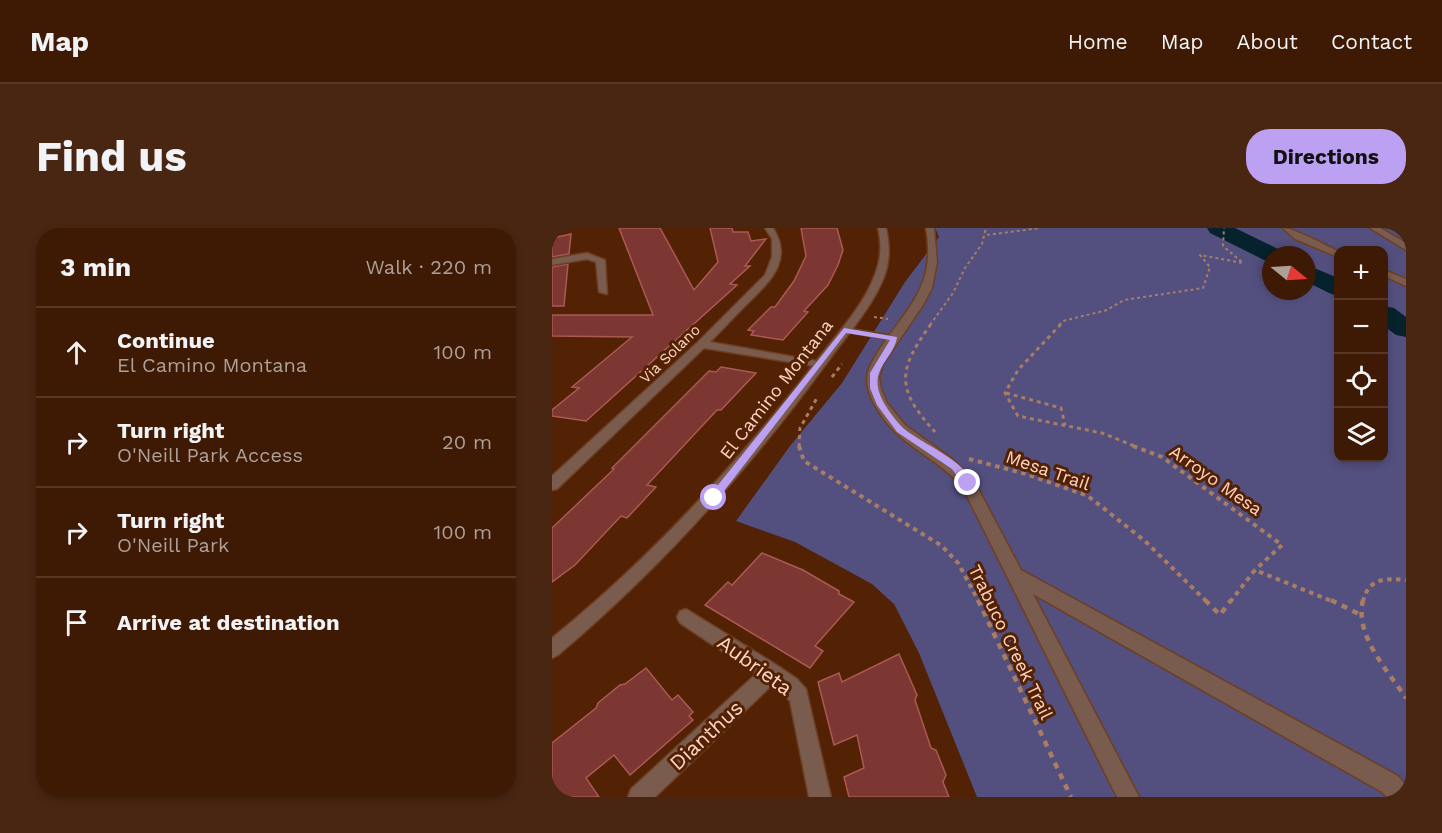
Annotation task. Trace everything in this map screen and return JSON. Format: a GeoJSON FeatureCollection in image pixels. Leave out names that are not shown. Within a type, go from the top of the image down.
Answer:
{"type":"FeatureCollection","features":[{"type":"Feature","properties":{"kind":"street","name":"Via Solano"},"geometry":{"type":"LineString","coordinates":[[552,485],[702,344],[769,276],[777,257],[776,239],[770,228]]}},
{"type":"Feature","properties":{"kind":"street","name":"El Camino Montana"},"geometry":{"type":"LineString","coordinates":[[552,649],[611,601],[681,534],[753,450],[844,330],[878,280],[885,254],[882,228]]}},
{"type":"Feature","properties":{"kind":"street"},"geometry":{"type":"LineString","coordinates":[[930,228],[933,255],[929,281],[924,295],[873,373],[874,388],[881,405],[900,430],[956,467],[968,483],[1128,797]]}},
{"type":"Feature","properties":{"kind":"street"},"geometry":{"type":"LineString","coordinates":[[1287,228],[1298,237],[1334,252]]}},
{"type":"Feature","properties":{"kind":"street"},"geometry":{"type":"LineString","coordinates":[[1374,228],[1406,247]]}},
{"type":"Feature","properties":{"kind":"street"},"geometry":{"type":"LineString","coordinates":[[552,262],[587,256],[600,260],[604,292]]}},
{"type":"Feature","properties":{"kind":"street"},"geometry":{"type":"LineString","coordinates":[[1388,275],[1406,283]]}},
{"type":"Feature","properties":{"kind":"street"},"geometry":{"type":"LineString","coordinates":[[702,344],[817,365]]}},
{"type":"Feature","properties":{"kind":"street"},"geometry":{"type":"LineString","coordinates":[[1015,575],[1390,784],[1401,797]]}},
{"type":"Feature","properties":{"kind":"street","name":"Aubrieta"},"geometry":{"type":"LineString","coordinates":[[686,617],[771,673],[799,696],[820,797]]}},
{"type":"Feature","properties":{"kind":"street","name":"Dianthus"},"geometry":{"type":"LineString","coordinates":[[639,797],[771,673]]}},
{"type":"Feature","properties":{"kind":"lane"},"geometry":{"type":"LineString","coordinates":[[844,330],[894,338]]}},
{"type":"Feature","properties":{"kind":"path"},"geometry":{"type":"LineString","coordinates":[[941,440],[906,393],[906,369],[929,326],[954,291],[987,235],[986,228]]}},
{"type":"Feature","properties":{"kind":"path"},"geometry":{"type":"LineString","coordinates":[[987,235],[1040,228]]}},
{"type":"Feature","properties":{"kind":"path"},"geometry":{"type":"LineString","coordinates":[[1065,424],[1061,408],[1005,393],[1018,370],[1062,321],[1107,310],[1124,300],[1203,288],[1210,267],[1200,255],[1243,263],[1223,246],[1224,228]]}},
{"type":"Feature","properties":{"kind":"path"},"geometry":{"type":"LineString","coordinates":[[831,379],[837,372]]}},
{"type":"Feature","properties":{"kind":"path","name":"Trabuco Creek Trail"},"geometry":{"type":"LineString","coordinates":[[819,393],[798,431],[797,443],[804,461],[942,546],[958,563],[1071,797]]}},
{"type":"Feature","properties":{"kind":"path","name":"Arroyo Mesa"},"geometry":{"type":"LineString","coordinates":[[1005,393],[1018,417],[1065,424],[1102,433],[1162,457],[1282,545],[1255,570]]}},
{"type":"Feature","properties":{"kind":"path","name":"Mesa Trail"},"geometry":{"type":"LineString","coordinates":[[963,458],[1026,474],[1088,496],[1145,541],[1220,615],[1255,570]]}},
{"type":"Feature","properties":{"kind":"path"},"geometry":{"type":"LineString","coordinates":[[1255,570],[1316,593],[1361,615]]}},
{"type":"Feature","properties":{"kind":"path"},"geometry":{"type":"LineString","coordinates":[[1406,580],[1388,578],[1376,580],[1365,591],[1361,615],[1373,646],[1406,698]]}},
{"type":"Feature","properties":{"kind":"shaded area"},"geometry":{"type":"Polygon","coordinates":[[[935,228],[1406,228],[1406,797],[977,797],[919,653],[894,604],[872,584],[795,542],[736,521],[790,446],[842,383],[905,282],[939,237],[935,228]]]}},
{"type":"Feature","properties":{"kind":"building"},"geometry":{"type":"Polygon","coordinates":[[[619,228],[660,228],[694,290],[718,262],[710,228],[732,228],[733,232],[748,232],[751,241],[766,239],[745,266],[750,266],[730,284],[737,285],[586,421],[552,416],[552,410],[579,388],[572,387],[632,337],[552,336],[552,315],[653,315],[619,228]]]}},
{"type":"Feature","properties":{"kind":"building"},"geometry":{"type":"Polygon","coordinates":[[[801,228],[837,228],[843,250],[838,265],[828,285],[804,311],[808,312],[783,340],[751,335],[754,331],[748,330],[771,307],[775,307],[794,281],[806,256],[801,228]]]}},
{"type":"Feature","properties":{"kind":"building"},"geometry":{"type":"Polygon","coordinates":[[[571,234],[569,254],[552,257],[552,238],[571,234]]]}},
{"type":"Feature","properties":{"kind":"building"},"geometry":{"type":"Polygon","coordinates":[[[568,264],[564,306],[552,306],[552,267],[568,264]]]}},
{"type":"Feature","properties":{"kind":"building"},"geometry":{"type":"Polygon","coordinates":[[[721,367],[756,373],[721,410],[717,410],[647,485],[656,487],[627,518],[621,516],[575,565],[552,582],[552,528],[614,469],[612,468],[709,371],[716,372],[721,367]]]}},
{"type":"Feature","properties":{"kind":"building"},"geometry":{"type":"Polygon","coordinates":[[[762,553],[803,570],[854,602],[815,646],[823,651],[810,668],[705,605],[728,582],[732,585],[762,553]]]}},
{"type":"Feature","properties":{"kind":"building"},"geometry":{"type":"Polygon","coordinates":[[[899,654],[917,695],[915,700],[931,748],[936,750],[946,775],[943,782],[949,797],[849,797],[844,777],[864,768],[857,735],[834,745],[818,682],[839,673],[842,682],[899,654]]]}},
{"type":"Feature","properties":{"kind":"building"},"geometry":{"type":"Polygon","coordinates":[[[646,668],[672,700],[678,695],[693,712],[689,716],[693,720],[630,775],[614,755],[586,778],[599,797],[552,797],[552,743],[596,708],[598,703],[620,685],[625,684],[646,668]]]}},
{"type":"Feature","properties":{"kind":"waterway"},"geometry":{"type":"LineString","coordinates":[[1218,228],[1262,250]]}},
{"type":"Feature","properties":{"kind":"waterway"},"geometry":{"type":"LineString","coordinates":[[1316,277],[1334,286]]}},
{"type":"Feature","properties":{"kind":"waterway"},"geometry":{"type":"LineString","coordinates":[[1388,317],[1406,329]]}},
{"type":"Feature","properties":{"kind":"route"},"geometry":{"type":"LineString","coordinates":[[714,498],[844,330],[894,338],[873,373],[874,388],[881,405],[900,430],[956,467],[968,483]]}}]}
